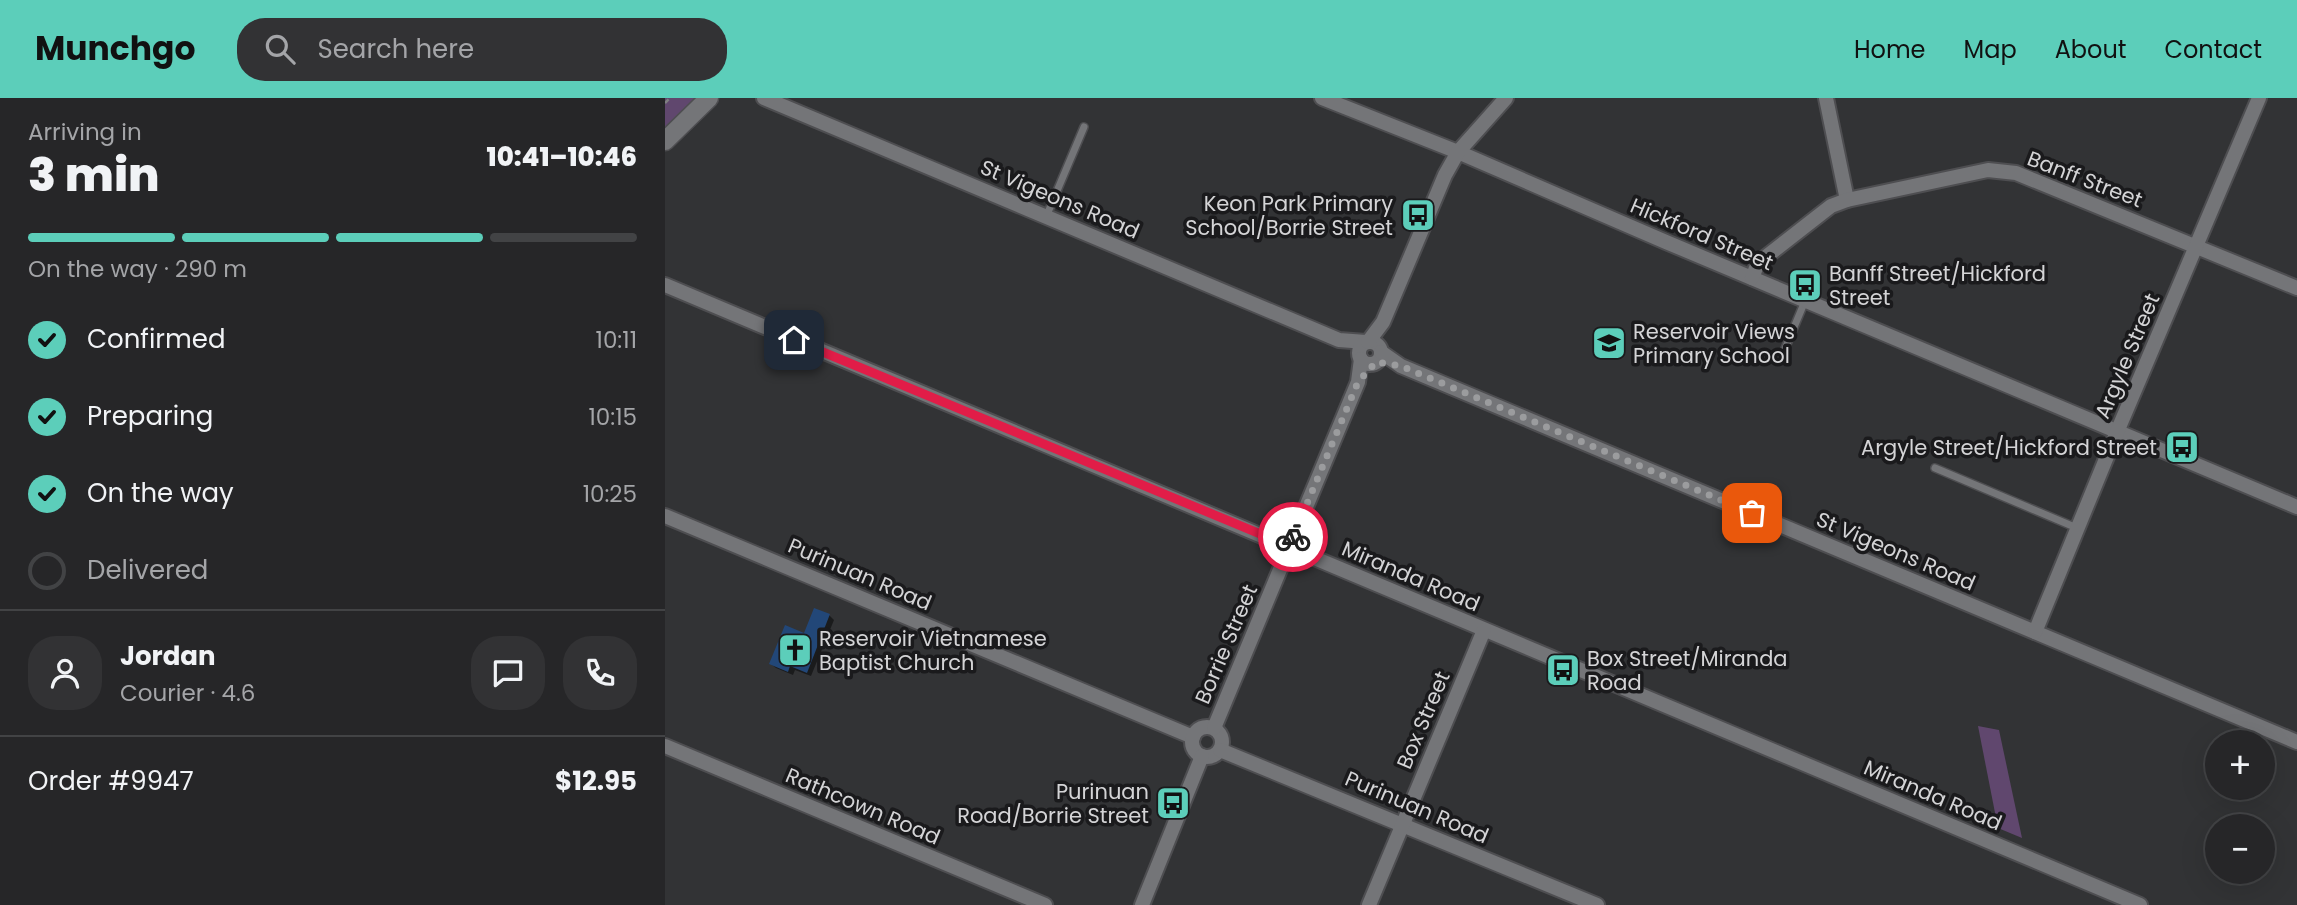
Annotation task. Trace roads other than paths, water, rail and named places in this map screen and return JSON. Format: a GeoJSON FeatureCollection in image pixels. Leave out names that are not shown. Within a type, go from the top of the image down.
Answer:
{"type":"FeatureCollection","features":[{"type":"Feature","properties":{"kind":"main road"},"geometry":{"type":"LineString","coordinates":[[665,141],[709,98]]}},
{"type":"Feature","properties":{"kind":"street","name":"St Vigeons Road"},"geometry":{"type":"LineString","coordinates":[[764,98],[2297,742]]}},
{"type":"Feature","properties":{"kind":"street","name":"Hickford Street"},"geometry":{"type":"LineString","coordinates":[[1322,98],[1458,152],[2297,507]]}},
{"type":"Feature","properties":{"kind":"street","name":"Borrie Street"},"geometry":{"type":"LineString","coordinates":[[1214,728],[1445,175],[1458,152],[1506,98]]}},
{"type":"Feature","properties":{"kind":"street"},"geometry":{"type":"LineString","coordinates":[[1826,98],[1847,200]]}},
{"type":"Feature","properties":{"kind":"street","name":"Argyle Street"},"geometry":{"type":"LineString","coordinates":[[2035,632],[2259,98]]}},
{"type":"Feature","properties":{"kind":"street","name":"Banff Street"},"geometry":{"type":"LineString","coordinates":[[1752,278],[1759,263],[1831,206],[1847,200],[1988,170],[2016,173],[2297,288]]}},
{"type":"Feature","properties":{"kind":"street","name":"Miranda Road"},"geometry":{"type":"LineString","coordinates":[[665,285],[2140,905]]}},
{"type":"Feature","properties":{"kind":"street","name":"Purinuan Road"},"geometry":{"type":"LineString","coordinates":[[665,516],[1193,737]]}},
{"type":"Feature","properties":{"kind":"street","name":"Box Street"},"geometry":{"type":"LineString","coordinates":[[1369,905],[1484,630]]}},
{"type":"Feature","properties":{"kind":"street"},"geometry":{"type":"LineString","coordinates":[[1202,728],[1214,728],[1221,736],[1220,750],[1212,756],[1202,756],[1193,746],[1193,737],[1202,728]]}},
{"type":"Feature","properties":{"kind":"street","name":"Rathcown Road"},"geometry":{"type":"LineString","coordinates":[[665,746],[1045,905]]}},
{"type":"Feature","properties":{"kind":"street","name":"Purinuan Road"},"geometry":{"type":"LineString","coordinates":[[1220,750],[1597,905]]}},
{"type":"Feature","properties":{"kind":"street"},"geometry":{"type":"LineString","coordinates":[[1142,905],[1202,756]]}},
{"type":"Feature","properties":{"kind":"lane"},"geometry":{"type":"LineString","coordinates":[[1046,217],[1084,127]]}},
{"type":"Feature","properties":{"kind":"lane"},"geometry":{"type":"LineString","coordinates":[[1782,356],[1805,301]]}},
{"type":"Feature","properties":{"kind":"lane"},"geometry":{"type":"LineString","coordinates":[[1935,468],[2077,529]]}},
{"type":"Feature","properties":{"kind":"place","name":"Keon Park Primary School/Borrie Street"},"geometry":{"type":"Point","coordinates":[1418,215]}},
{"type":"Feature","properties":{"kind":"place","name":"Banff Street/Hickford Street"},"geometry":{"type":"Point","coordinates":[1805,285]}},
{"type":"Feature","properties":{"kind":"place","name":"Reservoir Views Primary School"},"geometry":{"type":"Point","coordinates":[1609,343]}},
{"type":"Feature","properties":{"kind":"place","name":"Argyle Street/Hickford Street"},"geometry":{"type":"Point","coordinates":[2182,447]}},
{"type":"Feature","properties":{"kind":"place","name":"Reservoir Vietnamese Baptist Church"},"geometry":{"type":"Point","coordinates":[795,650]}},
{"type":"Feature","properties":{"kind":"place","name":"Box Street/Miranda Road"},"geometry":{"type":"Point","coordinates":[1563,670]}},
{"type":"Feature","properties":{"kind":"place","name":"Purinuan Road/Borrie Street"},"geometry":{"type":"Point","coordinates":[1173,803]}}]}
